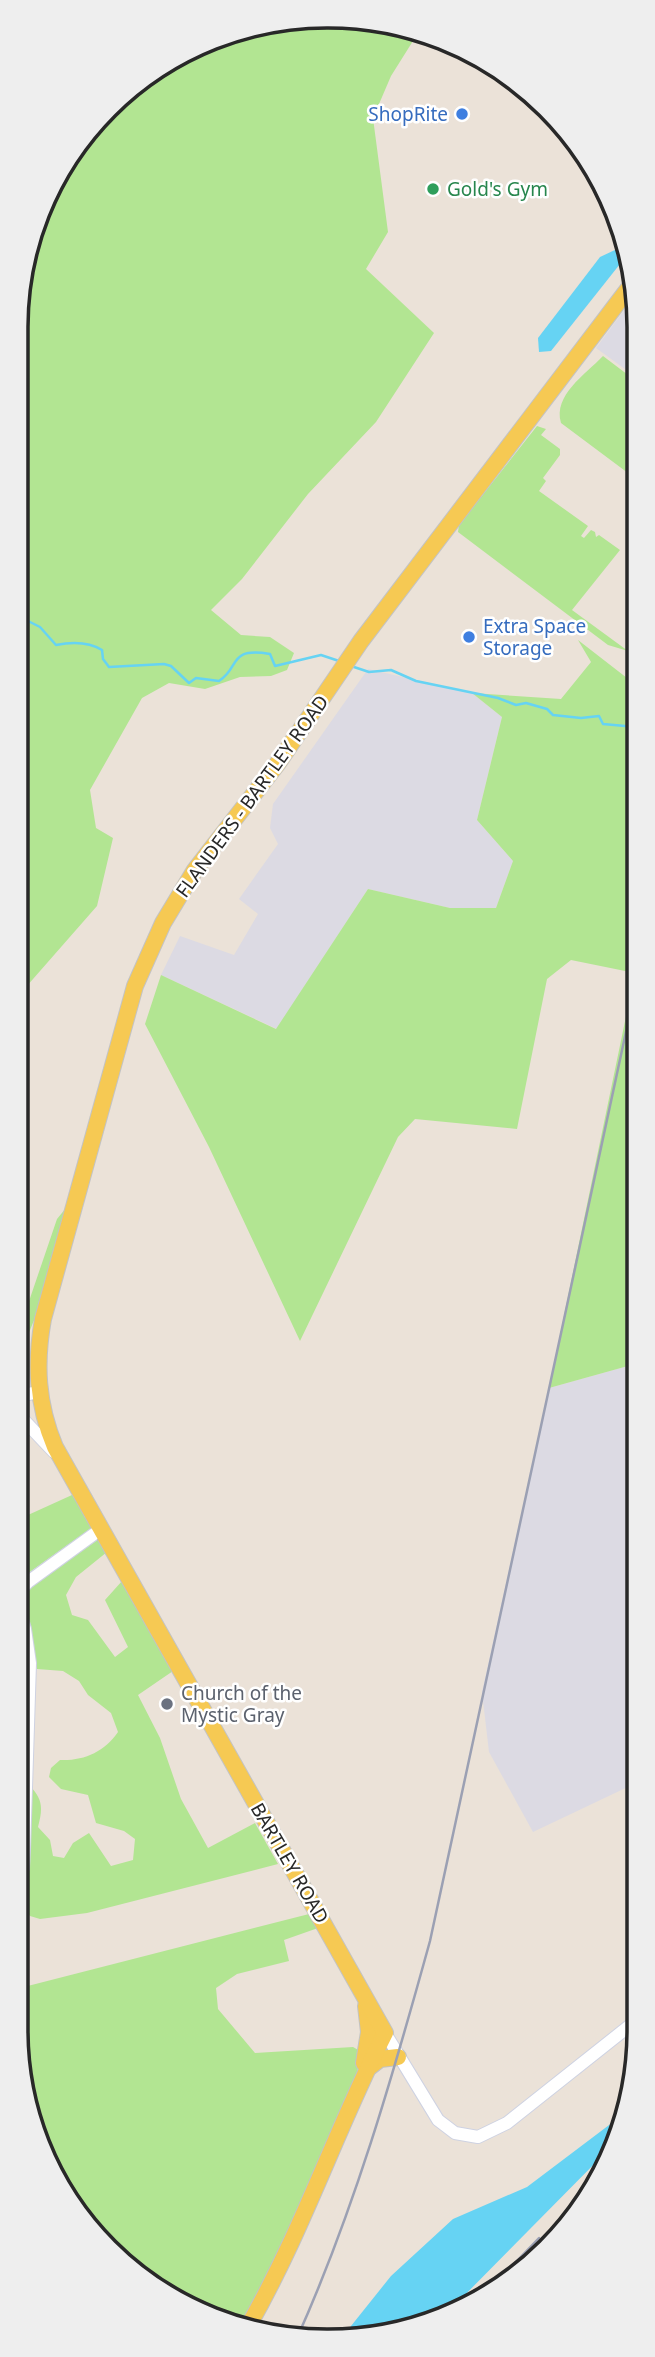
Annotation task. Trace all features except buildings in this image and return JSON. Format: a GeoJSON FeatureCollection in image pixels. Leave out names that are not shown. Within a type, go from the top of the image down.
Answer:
{"type":"FeatureCollection","features":[{"type":"Feature","properties":{"kind":"main road","name":"FLANDERS - BARTLEY ROAD"},"geometry":{"type":"LineString","coordinates":[[39,1392],[37,1357],[43,1319],[121,1031],[138,976],[156,936],[195,870],[278,763],[361,641],[625,294]]}},
{"type":"Feature","properties":{"kind":"main road","name":"BARTLEY ROAD"},"geometry":{"type":"LineString","coordinates":[[39,1392],[49,1433],[62,1460],[385,2033]]}},
{"type":"Feature","properties":{"kind":"main road"},"geometry":{"type":"LineString","coordinates":[[363,1995],[369,2032],[363,2073]]}},
{"type":"Feature","properties":{"kind":"main road"},"geometry":{"type":"LineString","coordinates":[[252,2319],[291,2248],[363,2073],[385,2033]]}},
{"type":"Feature","properties":{"kind":"main road"},"geometry":{"type":"LineString","coordinates":[[363,2073],[380,2059],[398,2057]]}},
{"type":"Feature","properties":{"kind":"street"},"geometry":{"type":"LineString","coordinates":[[28,1394],[39,1392]]}},
{"type":"Feature","properties":{"kind":"street"},"geometry":{"type":"LineString","coordinates":[[28,1424],[62,1460]]}},
{"type":"Feature","properties":{"kind":"street"},"geometry":{"type":"LineString","coordinates":[[28,1582],[101,1529]]}},
{"type":"Feature","properties":{"kind":"street"},"geometry":{"type":"LineString","coordinates":[[28,1649],[28,1722]]}},
{"type":"Feature","properties":{"kind":"street","name":"BARTLEY ROAD"},"geometry":{"type":"LineString","coordinates":[[385,2033],[433,2115],[443,2125],[462,2135],[485,2136],[507,2123],[627,2029]]}},
{"type":"Feature","properties":{"kind":"shaded area"},"geometry":{"type":"Polygon","coordinates":[[[626,308],[627,370],[596,348],[626,308]]]}},
{"type":"Feature","properties":{"kind":"shaded area"},"geometry":{"type":"Polygon","coordinates":[[[368,669],[472,693],[502,717],[477,820],[513,861],[496,908],[450,908],[368,889],[277,1029],[161,975],[180,936],[234,955],[258,914],[239,899],[278,844],[270,828],[273,804],[368,669]]]}},
{"type":"Feature","properties":{"kind":"shaded area"},"geometry":{"type":"Polygon","coordinates":[[[627,1366],[627,1787],[533,1832],[489,1752],[482,1692],[549,1388],[627,1366]]]}},
{"type":"Feature","properties":{"kind":"green space"},"geometry":{"type":"Polygon","coordinates":[[[308,29],[367,31],[413,41],[391,76],[373,118],[388,232],[366,269],[434,333],[376,422],[308,494],[242,579],[211,610],[241,635],[270,637],[294,653],[287,670],[271,676],[240,677],[205,689],[169,683],[142,698],[90,790],[96,828],[113,838],[97,906],[28,985],[28,328],[34,269],[44,231],[68,178],[102,130],[145,90],[195,59],[250,38],[308,29]]]}},
{"type":"Feature","properties":{"kind":"green space"},"geometry":{"type":"Polygon","coordinates":[[[603,356],[627,374],[627,472],[561,423],[562,403],[580,378],[603,356]]]}},
{"type":"Feature","properties":{"kind":"green space"},"geometry":{"type":"Polygon","coordinates":[[[537,426],[546,429],[541,435],[560,449],[560,455],[543,478],[546,481],[539,491],[588,526],[581,536],[584,538],[591,530],[596,537],[599,535],[620,550],[572,610],[627,651],[608,645],[458,532],[459,525],[537,426]]]}},
{"type":"Feature","properties":{"kind":"green space"},"geometry":{"type":"Polygon","coordinates":[[[578,640],[627,678],[627,971],[571,960],[547,979],[517,1129],[415,1119],[398,1137],[300,1341],[209,1147],[145,1024],[161,975],[276,1029],[368,889],[450,908],[496,908],[513,861],[477,820],[502,717],[472,693],[561,699],[591,662],[578,640]]]}},
{"type":"Feature","properties":{"kind":"green space"},"geometry":{"type":"Polygon","coordinates":[[[627,1012],[627,1366],[549,1388],[627,1012]]]}},
{"type":"Feature","properties":{"kind":"green space"},"geometry":{"type":"Polygon","coordinates":[[[66,1208],[37,1313],[28,1335],[28,1304],[57,1219],[66,1208]]]}},
{"type":"Feature","properties":{"kind":"green space"},"geometry":{"type":"Polygon","coordinates":[[[72,1495],[93,1527],[28,1573],[28,1515],[72,1495]]]}},
{"type":"Feature","properties":{"kind":"green space"},"geometry":{"type":"Polygon","coordinates":[[[100,1538],[107,1552],[76,1577],[66,1595],[72,1615],[88,1620],[115,1657],[128,1647],[105,1600],[122,1581],[173,1671],[138,1695],[160,1738],[181,1799],[208,1848],[255,1823],[278,1864],[87,1913],[40,1919],[30,1916],[29,1785],[39,1799],[41,1814],[38,1827],[50,1840],[53,1856],[64,1858],[73,1843],[89,1833],[111,1866],[133,1860],[135,1839],[124,1831],[96,1823],[88,1795],[61,1789],[49,1777],[51,1768],[60,1760],[93,1754],[118,1732],[111,1713],[88,1695],[79,1681],[63,1671],[37,1669],[28,1632],[28,1592],[32,1586],[100,1538]]]}},
{"type":"Feature","properties":{"kind":"green space"},"geometry":{"type":"Polygon","coordinates":[[[313,1913],[318,1928],[284,1940],[289,1961],[237,1974],[216,1988],[218,2009],[255,2053],[353,2047],[360,2051],[357,2075],[308,2194],[247,2318],[195,2298],[161,2279],[130,2255],[102,2227],[78,2196],[59,2162],[38,2107],[29,2049],[28,1986],[313,1913]]]}},
{"type":"Feature","properties":{"kind":"water"},"geometry":{"type":"Polygon","coordinates":[[[617,249],[620,264],[551,351],[539,352],[538,338],[600,257],[617,249]]]}},
{"type":"Feature","properties":{"kind":"water"},"geometry":{"type":"Polygon","coordinates":[[[612,2123],[596,2162],[464,2296],[405,2319],[350,2328],[391,2276],[453,2219],[527,2187],[612,2123]]]}},
{"type":"Feature","properties":{"kind":"waterway"},"geometry":{"type":"LineString","coordinates":[[28,621],[40,627],[56,645],[80,643],[102,650],[103,659],[109,667],[164,664],[171,666],[189,683],[196,678],[219,681],[237,660],[247,653],[270,654],[275,666],[321,655],[339,661]]}},
{"type":"Feature","properties":{"kind":"waterway"},"geometry":{"type":"LineString","coordinates":[[351,666],[369,672],[391,670],[416,681],[498,698],[516,705],[526,703],[547,709],[553,715],[581,718],[599,716],[603,724],[627,726]]}},
{"type":"Feature","properties":{"kind":"railway"},"geometry":{"type":"LineString","coordinates":[[302,2327],[354,2192],[387,2092],[430,1941],[627,1027]]}},
{"type":"Feature","properties":{"kind":"railway"},"geometry":{"type":"LineString","coordinates":[[515,2263],[539,2238]]}},
{"type":"Feature","properties":{"kind":"place","name":"ShopRite"},"geometry":{"type":"Point","coordinates":[462,114]}},
{"type":"Feature","properties":{"kind":"place","name":"Gold's Gym"},"geometry":{"type":"Point","coordinates":[433,189]}},
{"type":"Feature","properties":{"kind":"place","name":"Extra Space Storage"},"geometry":{"type":"Point","coordinates":[469,637]}},
{"type":"Feature","properties":{"kind":"place","name":"Church of the Mystic Gray"},"geometry":{"type":"Point","coordinates":[167,1704]}}]}
